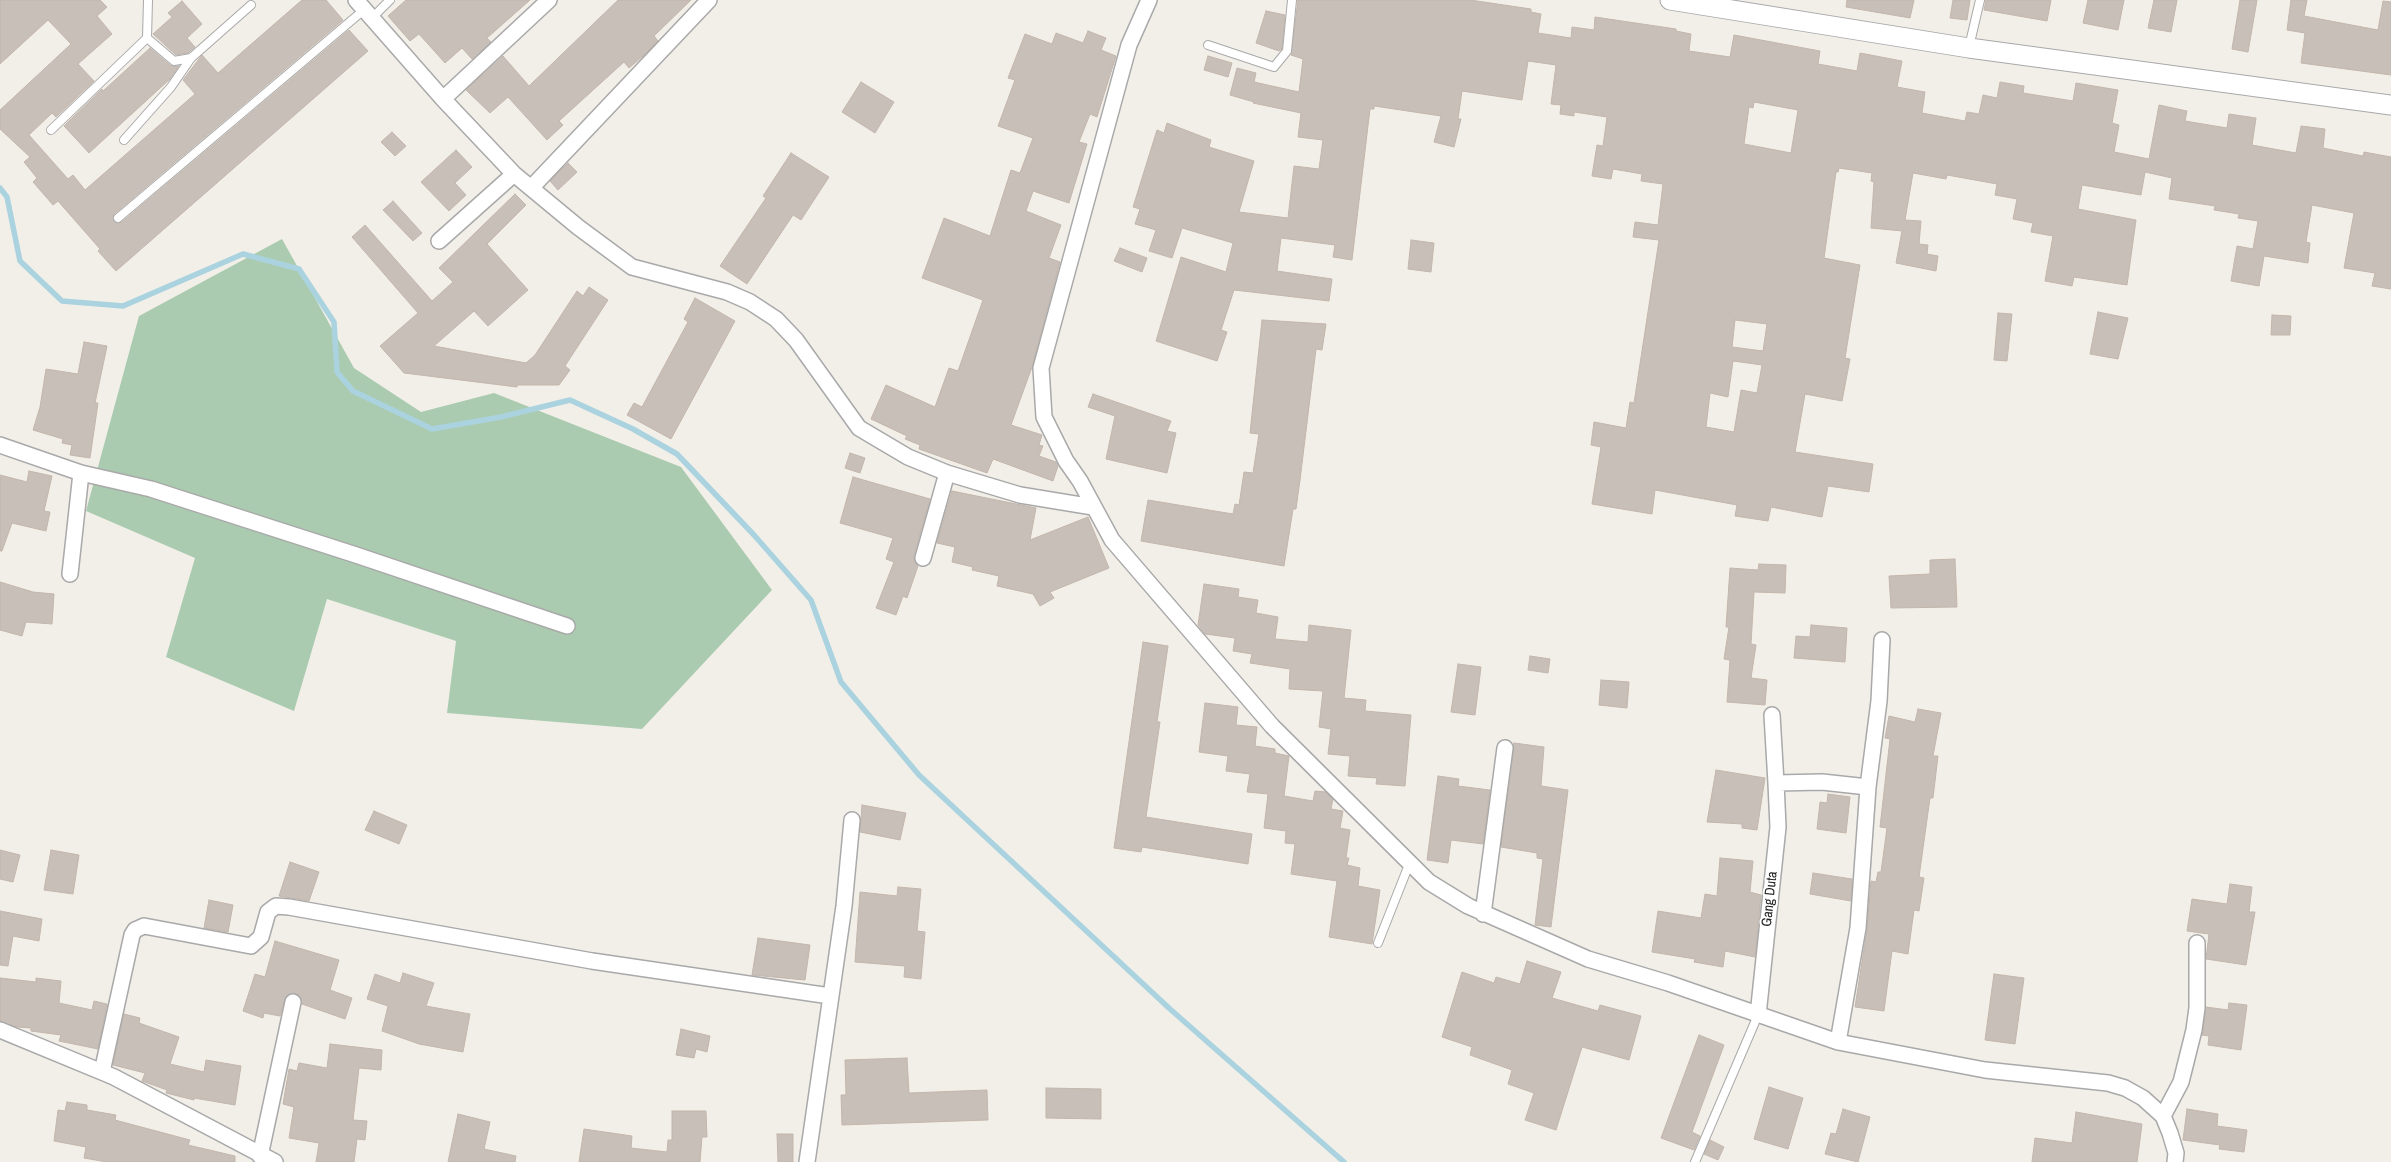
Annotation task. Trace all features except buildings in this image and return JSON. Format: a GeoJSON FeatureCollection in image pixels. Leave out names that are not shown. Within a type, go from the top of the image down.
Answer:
{"type":"FeatureCollection","features":[{"type":"Feature","properties":{"kind":"street"},"geometry":{"type":"LineString","coordinates":[[443,99],[549,0]]}},
{"type":"Feature","properties":{"kind":"street"},"geometry":{"type":"LineString","coordinates":[[530,188],[709,0]]}},
{"type":"Feature","properties":{"kind":"street"},"geometry":{"type":"LineString","coordinates":[[1149,0],[1129,45],[1041,368],[1044,417],[1112,540],[1272,726],[1429,882],[1447,895],[1483,914],[1588,959],[1668,983],[1838,1042],[1985,1070],[2108,1083],[2125,1088],[2143,1098],[2163,1116],[2176,1153],[2176,1162]]}},
{"type":"Feature","properties":{"kind":"street"},"geometry":{"type":"LineString","coordinates":[[1670,0],[1969,48],[2391,105]]}},
{"type":"Feature","properties":{"kind":"street"},"geometry":{"type":"LineString","coordinates":[[364,9],[443,99],[514,174],[578,227],[632,267],[727,292],[750,302],[776,319],[796,340],[859,428],[908,457],[947,473],[1020,494],[1093,507]]}},
{"type":"Feature","properties":{"kind":"street"},"geometry":{"type":"LineString","coordinates":[[439,241],[514,174]]}},
{"type":"Feature","properties":{"kind":"street"},"geometry":{"type":"LineString","coordinates":[[0,445],[81,473],[151,489],[567,626]]}},
{"type":"Feature","properties":{"kind":"street"},"geometry":{"type":"LineString","coordinates":[[70,574],[81,473]]}},
{"type":"Feature","properties":{"kind":"street"},"geometry":{"type":"LineString","coordinates":[[923,558],[947,473]]}},
{"type":"Feature","properties":{"kind":"street"},"geometry":{"type":"LineString","coordinates":[[1838,1042],[1858,928],[1868,787],[1880,700],[1882,640]]}},
{"type":"Feature","properties":{"kind":"street","name":"Gang Duta"},"geometry":{"type":"LineString","coordinates":[[1758,1015],[1778,827],[1772,715]]}},
{"type":"Feature","properties":{"kind":"street"},"geometry":{"type":"LineString","coordinates":[[1483,914],[1504,748]]}},
{"type":"Feature","properties":{"kind":"street"},"geometry":{"type":"LineString","coordinates":[[1776,784],[1822,782],[1868,787]]}},
{"type":"Feature","properties":{"kind":"street"},"geometry":{"type":"LineString","coordinates":[[807,1162],[844,906],[852,820]]}},
{"type":"Feature","properties":{"kind":"street"},"geometry":{"type":"LineString","coordinates":[[102,1072],[132,934],[135,930],[144,926],[251,946],[261,937],[268,912],[276,906],[592,961],[830,996]]}},
{"type":"Feature","properties":{"kind":"street"},"geometry":{"type":"LineString","coordinates":[[2163,1116],[2181,1082],[2194,1030],[2197,1008],[2197,943]]}},
{"type":"Feature","properties":{"kind":"street"},"geometry":{"type":"LineString","coordinates":[[260,1156],[293,1002]]}},
{"type":"Feature","properties":{"kind":"street"},"geometry":{"type":"LineString","coordinates":[[0,1030],[102,1072],[260,1156],[275,1162]]}},
{"type":"Feature","properties":{"kind":"lane"},"geometry":{"type":"LineString","coordinates":[[51,130],[147,38],[148,0]]}},
{"type":"Feature","properties":{"kind":"lane"},"geometry":{"type":"LineString","coordinates":[[118,218],[364,9],[390,0]]}},
{"type":"Feature","properties":{"kind":"lane"},"geometry":{"type":"LineString","coordinates":[[1208,45],[1274,67],[1287,50],[1292,0]]}},
{"type":"Feature","properties":{"kind":"lane"},"geometry":{"type":"LineString","coordinates":[[1969,48],[1980,0]]}},
{"type":"Feature","properties":{"kind":"lane"},"geometry":{"type":"LineString","coordinates":[[124,140],[171,88],[191,58],[251,5]]}},
{"type":"Feature","properties":{"kind":"lane"},"geometry":{"type":"LineString","coordinates":[[147,38],[174,61],[191,58]]}},
{"type":"Feature","properties":{"kind":"lane"},"geometry":{"type":"LineString","coordinates":[[1378,943],[1410,862]]}},
{"type":"Feature","properties":{"kind":"lane"},"geometry":{"type":"LineString","coordinates":[[1695,1162],[1758,1015]]}},
{"type":"Feature","properties":{"kind":"green space"},"geometry":{"type":"Polygon","coordinates":[[[282,239],[354,368],[421,412],[494,393],[681,467],[772,590],[642,729],[447,713],[456,641],[327,599],[294,711],[166,657],[195,558],[86,511],[139,316],[282,239]]]}},
{"type":"Feature","properties":{"kind":"waterway"},"geometry":{"type":"LineString","coordinates":[[0,188],[7,197],[20,261],[62,301],[123,306],[243,254],[299,269],[334,322],[337,372],[353,391],[432,429],[501,417],[570,400],[633,429],[677,454],[754,535],[811,600],[841,682],[919,775],[1170,1009],[1344,1162]]}}]}
